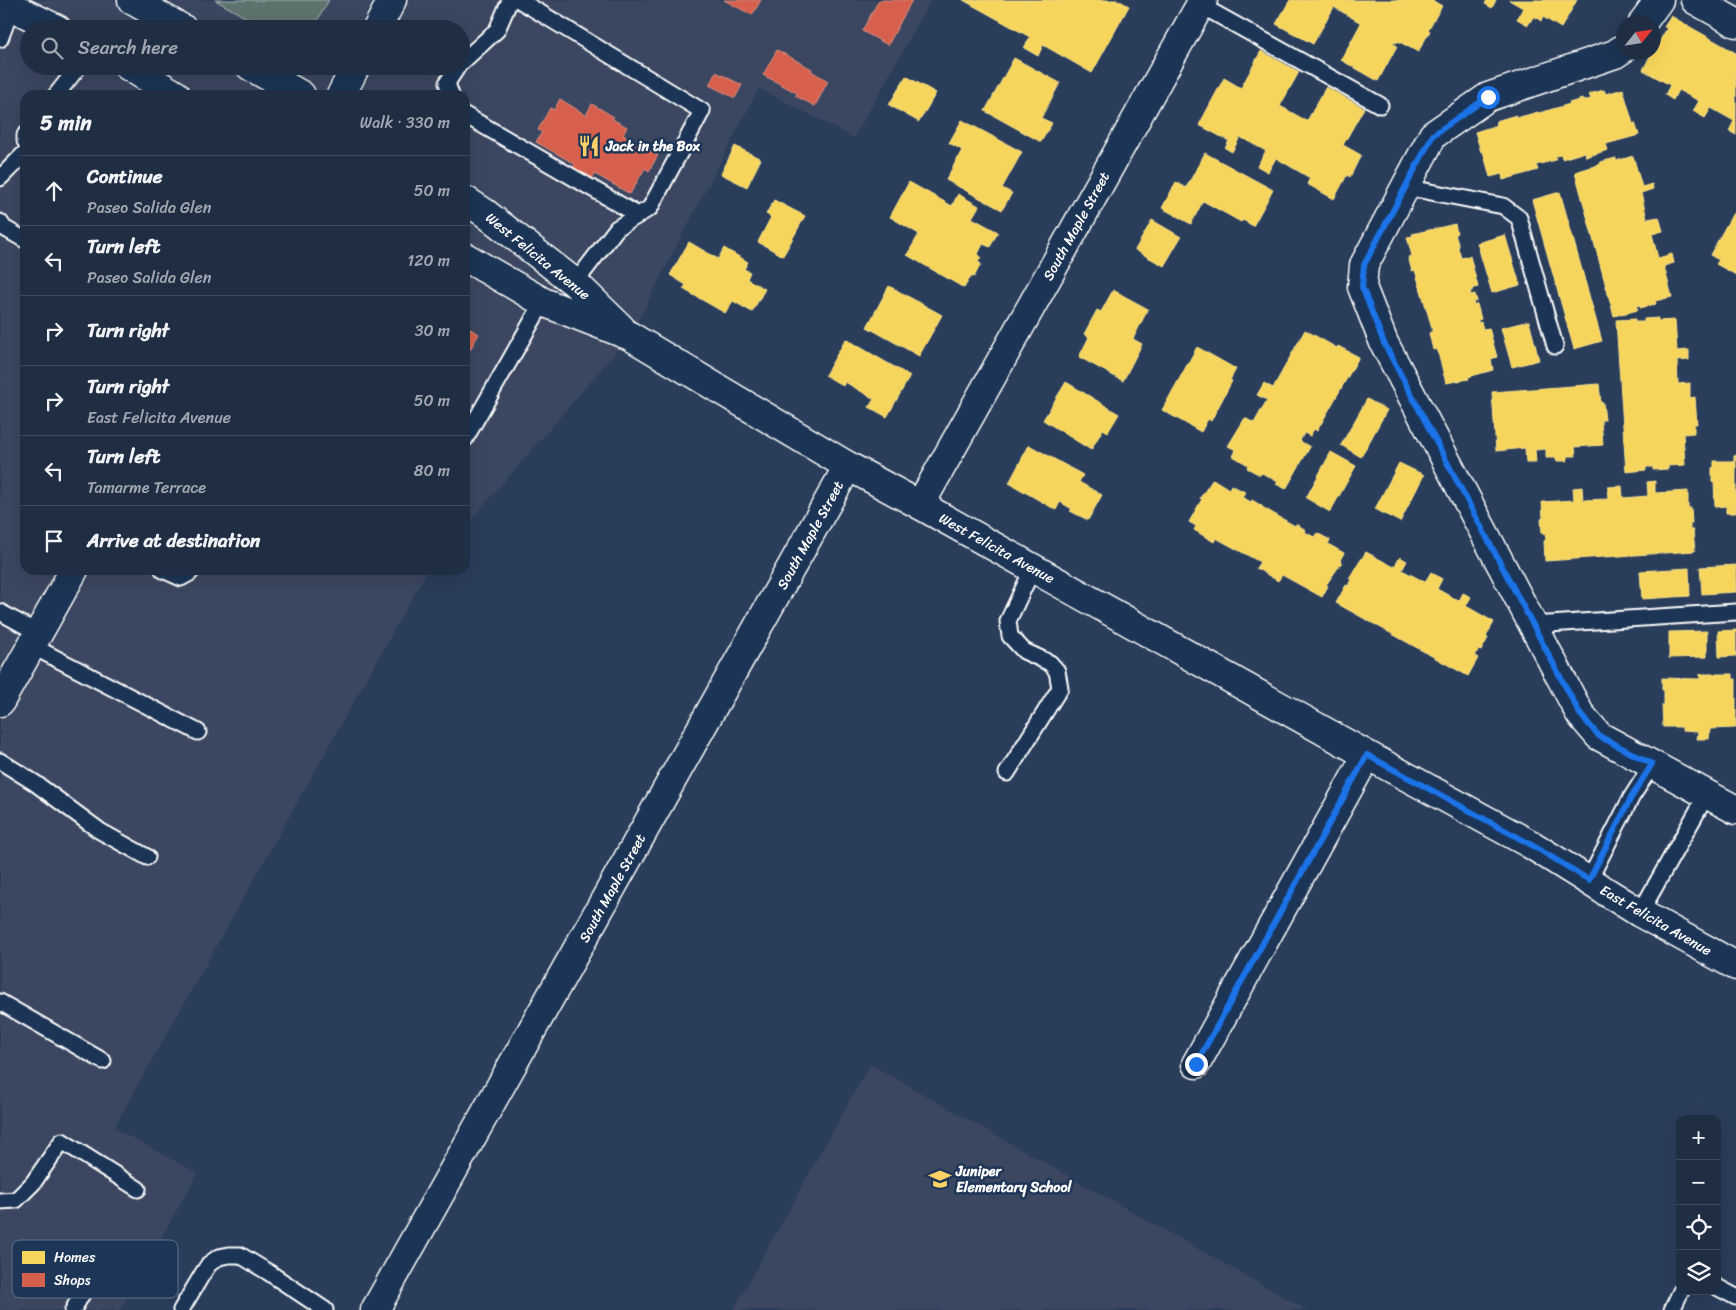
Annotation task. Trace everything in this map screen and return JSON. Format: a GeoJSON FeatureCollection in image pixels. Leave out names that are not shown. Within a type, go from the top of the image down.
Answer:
{"type":"FeatureCollection","features":[{"type":"Feature","properties":{"kind":"street"},"geometry":{"type":"LineString","coordinates":[[132,0],[167,20]]}},
{"type":"Feature","properties":{"kind":"street"},"geometry":{"type":"LineString","coordinates":[[382,20],[392,0]]}},
{"type":"Feature","properties":{"kind":"street"},"geometry":{"type":"LineString","coordinates":[[1648,15],[1659,0]]}},
{"type":"Feature","properties":{"kind":"street"},"geometry":{"type":"LineString","coordinates":[[1695,0],[1736,23]]}},
{"type":"Feature","properties":{"kind":"street","name":"South Maple Street"},"geometry":{"type":"LineString","coordinates":[[920,505],[1202,2]]}},
{"type":"Feature","properties":{"kind":"street"},"geometry":{"type":"LineString","coordinates":[[9,4],[40,20]]}},
{"type":"Feature","properties":{"kind":"street"},"geometry":{"type":"LineString","coordinates":[[1616,54],[1488,97],[1433,135],[1364,265],[1362,287],[1384,343],[1580,714],[1599,736],[1736,810]]}},
{"type":"Feature","properties":{"kind":"street"},"geometry":{"type":"LineString","coordinates":[[143,75],[168,90]]}},
{"type":"Feature","properties":{"kind":"street"},"geometry":{"type":"LineString","coordinates":[[266,75],[292,90]]}},
{"type":"Feature","properties":{"kind":"street"},"geometry":{"type":"LineString","coordinates":[[344,90],[351,75]]}},
{"type":"Feature","properties":{"kind":"street","name":"West Felicita Avenue"},"geometry":{"type":"LineString","coordinates":[[470,203],[575,283],[630,336]]}},
{"type":"Feature","properties":{"kind":"street","name":"West Felicita Avenue"},"geometry":{"type":"LineString","coordinates":[[470,260],[543,302],[630,336],[848,466],[1367,755]]}},
{"type":"Feature","properties":{"kind":"street","name":"South Maple Street"},"geometry":{"type":"LineString","coordinates":[[375,1310],[848,466]]}},
{"type":"Feature","properties":{"kind":"street"},"geometry":{"type":"LineString","coordinates":[[1,699],[71,575]]}},
{"type":"Feature","properties":{"kind":"street"},"geometry":{"type":"LineString","coordinates":[[1196,1064],[1367,755]]}},
{"type":"Feature","properties":{"kind":"street","name":"East Felicita Avenue"},"geometry":{"type":"LineString","coordinates":[[1367,755],[1530,844],[1640,913],[1736,966]]}},
{"type":"Feature","properties":{"kind":"lane"},"geometry":{"type":"LineString","coordinates":[[470,55],[496,30],[510,0]]}},
{"type":"Feature","properties":{"kind":"lane"},"geometry":{"type":"LineString","coordinates":[[519,0],[702,111],[650,208],[617,228],[575,283]]}},
{"type":"Feature","properties":{"kind":"lane"},"geometry":{"type":"LineString","coordinates":[[1202,2],[1380,104]]}},
{"type":"Feature","properties":{"kind":"lane"},"geometry":{"type":"LineString","coordinates":[[0,39],[9,4]]}},
{"type":"Feature","properties":{"kind":"lane"},"geometry":{"type":"LineString","coordinates":[[60,90],[72,75]]}},
{"type":"Feature","properties":{"kind":"lane"},"geometry":{"type":"LineString","coordinates":[[449,90],[447,84],[452,75]]}},
{"type":"Feature","properties":{"kind":"lane"},"geometry":{"type":"LineString","coordinates":[[470,118],[638,216]]}},
{"type":"Feature","properties":{"kind":"lane"},"geometry":{"type":"LineString","coordinates":[[0,178],[20,158]]}},
{"type":"Feature","properties":{"kind":"lane"},"geometry":{"type":"LineString","coordinates":[[1406,187],[1503,206],[1519,218],[1554,346]]}},
{"type":"Feature","properties":{"kind":"lane"},"geometry":{"type":"LineString","coordinates":[[0,222],[4,228],[20,237]]}},
{"type":"Feature","properties":{"kind":"lane"},"geometry":{"type":"LineString","coordinates":[[470,430],[543,302]]}},
{"type":"Feature","properties":{"kind":"lane"},"geometry":{"type":"LineString","coordinates":[[1007,773],[1060,688],[1057,671],[1050,663],[1024,651],[1010,636],[1008,621],[1032,568]]}},
{"type":"Feature","properties":{"kind":"lane"},"geometry":{"type":"LineString","coordinates":[[174,575],[181,578],[185,575]]}},
{"type":"Feature","properties":{"kind":"lane"},"geometry":{"type":"LineString","coordinates":[[0,612],[35,639],[198,732]]}},
{"type":"Feature","properties":{"kind":"lane"},"geometry":{"type":"LineString","coordinates":[[1533,625],[1736,612]]}},
{"type":"Feature","properties":{"kind":"lane"},"geometry":{"type":"LineString","coordinates":[[0,761],[35,782],[100,832],[147,857]]}},
{"type":"Feature","properties":{"kind":"lane"},"geometry":{"type":"LineString","coordinates":[[1589,880],[1631,798],[1652,764]]}},
{"type":"Feature","properties":{"kind":"lane"},"geometry":{"type":"LineString","coordinates":[[1640,913],[1707,794]]}},
{"type":"Feature","properties":{"kind":"lane"},"geometry":{"type":"LineString","coordinates":[[0,1002],[103,1061]]}},
{"type":"Feature","properties":{"kind":"lane"},"geometry":{"type":"LineString","coordinates":[[0,1201],[16,1200],[33,1183],[62,1141],[138,1189]]}},
{"type":"Feature","properties":{"kind":"lane"},"geometry":{"type":"LineString","coordinates":[[181,1310],[202,1273],[210,1264],[219,1257],[240,1255],[325,1310]]}},
{"type":"Feature","properties":{"kind":"lane"},"geometry":{"type":"LineString","coordinates":[[1721,1289],[1736,1297]]}},
{"type":"Feature","properties":{"kind":"lane"},"geometry":{"type":"LineString","coordinates":[[1672,1310],[1679,1295]]}},
{"type":"Feature","properties":{"kind":"lane"},"geometry":{"type":"LineString","coordinates":[[73,1310],[80,1298]]}},
{"type":"Feature","properties":{"kind":"shaded area"},"geometry":{"type":"Polygon","coordinates":[[[0,0],[931,0],[854,138],[759,88],[630,336],[470,521],[470,90],[20,90],[20,575],[425,575],[114,1128],[198,1173],[160,1240],[12,1240],[12,1298],[127,1298],[120,1310],[0,1310],[0,0]]]}},
{"type":"Feature","properties":{"kind":"shaded area","name":"Juniper Elementary School"},"geometry":{"type":"Polygon","coordinates":[[[870,1064],[1280,1295],[1307,1310],[733,1310],[870,1064]]]}},
{"type":"Feature","properties":{"kind":"green space"},"geometry":{"type":"Polygon","coordinates":[[[215,0],[329,0],[318,20],[250,20],[215,0]]]}},
{"type":"Feature","properties":{"kind":"building: Homes"},"geometry":{"type":"Polygon","coordinates":[[[963,0],[1118,0],[1129,6],[1092,73],[1043,45],[1038,56],[1024,48],[1030,37],[963,0]]]}},
{"type":"Feature","properties":{"kind":"building: Homes"},"geometry":{"type":"Polygon","coordinates":[[[1290,0],[1432,0],[1442,6],[1418,52],[1398,41],[1397,43],[1393,41],[1397,46],[1378,81],[1341,60],[1361,23],[1334,7],[1313,44],[1276,24],[1290,0]]]}},
{"type":"Feature","properties":{"kind":"building: Homes"},"geometry":{"type":"Polygon","coordinates":[[[1487,0],[1496,0],[1492,8],[1485,4],[1487,0]]]}},
{"type":"Feature","properties":{"kind":"building: Homes"},"geometry":{"type":"Polygon","coordinates":[[[1509,0],[1577,0],[1561,28],[1543,17],[1541,21],[1534,16],[1528,25],[1517,19],[1523,8],[1509,0]]]}},
{"type":"Feature","properties":{"kind":"building: Homes"},"geometry":{"type":"Polygon","coordinates":[[[1671,16],[1736,53],[1736,135],[1729,131],[1734,121],[1711,108],[1705,118],[1693,111],[1699,101],[1678,90],[1673,100],[1665,95],[1670,85],[1643,70],[1648,60],[1661,60],[1661,39],[1667,28],[1664,27],[1671,16]]]}},
{"type":"Feature","properties":{"kind":"building: Homes"},"geometry":{"type":"Polygon","coordinates":[[[1261,51],[1299,72],[1280,106],[1307,121],[1326,87],[1364,108],[1343,145],[1361,155],[1350,177],[1347,175],[1334,199],[1307,184],[1310,178],[1276,158],[1268,172],[1257,166],[1266,151],[1240,137],[1232,152],[1225,148],[1229,141],[1199,125],[1224,78],[1241,88],[1261,51]]]}},
{"type":"Feature","properties":{"kind":"building: Homes"},"geometry":{"type":"Polygon","coordinates":[[[1014,58],[1060,83],[1041,118],[1052,123],[1041,142],[985,111],[1014,58]]]}},
{"type":"Feature","properties":{"kind":"building: Homes"},"geometry":{"type":"Polygon","coordinates":[[[906,76],[936,93],[919,122],[889,105],[906,76]]]}},
{"type":"Feature","properties":{"kind":"building: Homes"},"geometry":{"type":"Polygon","coordinates":[[[1623,89],[1633,124],[1635,123],[1639,135],[1606,144],[1608,150],[1586,157],[1585,152],[1562,159],[1561,155],[1555,156],[1556,160],[1536,165],[1538,170],[1503,180],[1502,174],[1490,177],[1483,151],[1481,152],[1475,132],[1497,125],[1496,121],[1516,115],[1516,118],[1539,113],[1582,99],[1583,101],[1591,99],[1589,94],[1604,90],[1606,94],[1623,89]]]}},
{"type":"Feature","properties":{"kind":"building: Homes"},"geometry":{"type":"Polygon","coordinates":[[[962,120],[1022,152],[1002,188],[1012,193],[1002,210],[946,180],[962,150],[949,143],[962,120]]]}},
{"type":"Feature","properties":{"kind":"building: Homes"},"geometry":{"type":"Polygon","coordinates":[[[735,146],[761,159],[747,187],[721,174],[735,146]]]}},
{"type":"Feature","properties":{"kind":"building: Homes"},"geometry":{"type":"Polygon","coordinates":[[[1205,153],[1273,190],[1253,226],[1243,220],[1241,222],[1203,201],[1191,224],[1162,208],[1176,182],[1186,188],[1205,153]]]}},
{"type":"Feature","properties":{"kind":"building: Homes"},"geometry":{"type":"Polygon","coordinates":[[[1633,156],[1642,187],[1652,184],[1653,189],[1641,193],[1647,219],[1659,217],[1663,231],[1652,234],[1658,258],[1672,254],[1674,263],[1664,266],[1672,297],[1655,301],[1656,304],[1640,308],[1640,305],[1636,306],[1638,310],[1614,316],[1575,172],[1601,164],[1600,162],[1616,158],[1616,161],[1633,156]]]}},
{"type":"Feature","properties":{"kind":"building: Homes"},"geometry":{"type":"Polygon","coordinates":[[[909,182],[952,206],[958,194],[979,206],[972,218],[998,232],[990,247],[983,244],[978,254],[981,257],[978,262],[981,264],[974,277],[971,276],[964,288],[907,255],[919,234],[890,217],[909,182]]]}},
{"type":"Feature","properties":{"kind":"building: Homes"},"geometry":{"type":"Polygon","coordinates":[[[1560,192],[1602,341],[1574,349],[1532,200],[1560,192]]]}},
{"type":"Feature","properties":{"kind":"building: Homes"},"geometry":{"type":"Polygon","coordinates":[[[774,200],[805,216],[783,256],[758,242],[771,217],[766,214],[774,200]]]}},
{"type":"Feature","properties":{"kind":"building: Homes"},"geometry":{"type":"Polygon","coordinates":[[[1733,213],[1736,215],[1736,275],[1716,264],[1719,260],[1710,255],[1733,213]]]}},
{"type":"Feature","properties":{"kind":"building: Homes"},"geometry":{"type":"Polygon","coordinates":[[[1152,220],[1181,237],[1164,266],[1135,250],[1152,220]]]}},
{"type":"Feature","properties":{"kind":"building: Homes"},"geometry":{"type":"Polygon","coordinates":[[[1455,224],[1457,233],[1455,234],[1459,247],[1455,249],[1458,248],[1461,258],[1470,256],[1478,287],[1470,291],[1471,295],[1475,294],[1477,301],[1473,302],[1474,305],[1477,304],[1481,319],[1478,320],[1478,323],[1481,322],[1483,329],[1489,328],[1497,357],[1491,359],[1493,370],[1468,377],[1469,379],[1446,383],[1437,349],[1433,350],[1429,333],[1432,332],[1432,328],[1415,270],[1412,271],[1408,257],[1412,256],[1407,237],[1413,236],[1412,234],[1455,224]]]}},
{"type":"Feature","properties":{"kind":"building: Homes"},"geometry":{"type":"Polygon","coordinates":[[[1505,235],[1520,285],[1492,293],[1477,243],[1505,235]]]}},
{"type":"Feature","properties":{"kind":"building: Homes"},"geometry":{"type":"Polygon","coordinates":[[[689,242],[718,259],[724,248],[748,262],[744,269],[750,272],[747,279],[765,289],[752,312],[733,301],[725,313],[683,289],[686,285],[670,275],[689,242]]]}},
{"type":"Feature","properties":{"kind":"building: Homes"},"geometry":{"type":"Polygon","coordinates":[[[889,286],[942,315],[919,356],[867,327],[889,286]]]}},
{"type":"Feature","properties":{"kind":"building: Homes"},"geometry":{"type":"Polygon","coordinates":[[[1113,290],[1148,309],[1133,339],[1142,344],[1123,381],[1079,357],[1089,337],[1084,334],[1097,310],[1101,312],[1113,290]]]}},
{"type":"Feature","properties":{"kind":"building: Homes"},"geometry":{"type":"Polygon","coordinates":[[[1658,318],[1658,321],[1675,320],[1677,351],[1689,350],[1689,360],[1677,361],[1678,384],[1690,383],[1690,398],[1695,397],[1697,424],[1694,424],[1694,433],[1683,434],[1685,465],[1668,466],[1668,469],[1653,470],[1653,467],[1646,467],[1646,470],[1626,472],[1616,320],[1635,319],[1635,322],[1644,322],[1644,319],[1658,318]]]}},
{"type":"Feature","properties":{"kind":"building: Homes"},"geometry":{"type":"Polygon","coordinates":[[[1529,321],[1539,360],[1512,367],[1501,328],[1529,321]]]}},
{"type":"Feature","properties":{"kind":"building: Homes"},"geometry":{"type":"Polygon","coordinates":[[[1305,330],[1337,348],[1338,346],[1359,357],[1317,431],[1314,429],[1310,436],[1304,433],[1300,441],[1310,447],[1286,489],[1262,473],[1260,475],[1247,468],[1248,465],[1233,456],[1236,450],[1228,446],[1245,418],[1254,423],[1267,400],[1257,395],[1264,383],[1273,388],[1305,330]]]}},
{"type":"Feature","properties":{"kind":"building: Homes"},"geometry":{"type":"Polygon","coordinates":[[[846,339],[910,376],[887,417],[869,407],[874,399],[845,382],[843,386],[825,375],[846,339]]]}},
{"type":"Feature","properties":{"kind":"building: Homes"},"geometry":{"type":"Polygon","coordinates":[[[1197,347],[1236,369],[1230,380],[1232,381],[1211,421],[1208,419],[1201,432],[1162,410],[1197,347]]]}},
{"type":"Feature","properties":{"kind":"building: Homes"},"geometry":{"type":"Polygon","coordinates":[[[1066,382],[1119,414],[1108,432],[1103,429],[1091,450],[1043,420],[1066,382]]]}},
{"type":"Feature","properties":{"kind":"building: Homes"},"geometry":{"type":"Polygon","coordinates":[[[1599,384],[1605,420],[1601,420],[1603,445],[1575,447],[1576,456],[1567,456],[1567,461],[1546,458],[1546,449],[1535,450],[1536,463],[1526,463],[1525,448],[1496,451],[1492,392],[1599,384]]]}},
{"type":"Feature","properties":{"kind":"building: Homes"},"geometry":{"type":"Polygon","coordinates":[[[1367,399],[1387,410],[1361,457],[1341,445],[1367,399]]]}},
{"type":"Feature","properties":{"kind":"building: Homes"},"geometry":{"type":"Polygon","coordinates":[[[1029,445],[1083,475],[1079,482],[1102,495],[1088,520],[1070,511],[1072,509],[1060,502],[1056,510],[1009,483],[1029,445]]]}},
{"type":"Feature","properties":{"kind":"building: Homes"},"geometry":{"type":"Polygon","coordinates":[[[1331,452],[1356,466],[1330,512],[1306,498],[1331,452]]]}},
{"type":"Feature","properties":{"kind":"building: Homes"},"geometry":{"type":"Polygon","coordinates":[[[1736,455],[1736,513],[1726,513],[1726,506],[1715,507],[1712,468],[1714,467],[1714,461],[1734,461],[1734,456],[1736,455]]]}},
{"type":"Feature","properties":{"kind":"building: Homes"},"geometry":{"type":"Polygon","coordinates":[[[1399,463],[1424,475],[1400,522],[1375,509],[1399,463]]]}},
{"type":"Feature","properties":{"kind":"building: Homes"},"geometry":{"type":"Polygon","coordinates":[[[1213,479],[1229,489],[1231,485],[1245,492],[1242,497],[1251,502],[1252,500],[1295,526],[1296,524],[1314,537],[1317,533],[1330,540],[1328,544],[1344,553],[1340,560],[1342,562],[1326,585],[1328,586],[1322,597],[1282,575],[1278,581],[1256,568],[1260,562],[1216,538],[1214,542],[1194,530],[1196,526],[1189,522],[1202,499],[1200,498],[1213,479]]]}},
{"type":"Feature","properties":{"kind":"building: Homes"},"geometry":{"type":"Polygon","coordinates":[[[1655,481],[1655,493],[1688,491],[1688,508],[1691,508],[1692,523],[1690,523],[1690,530],[1693,530],[1695,551],[1545,561],[1544,541],[1546,540],[1545,533],[1542,533],[1542,502],[1574,500],[1573,488],[1582,487],[1583,500],[1609,499],[1608,487],[1622,486],[1623,498],[1648,496],[1647,482],[1655,481]]]}},
{"type":"Feature","properties":{"kind":"building: Homes"},"geometry":{"type":"Polygon","coordinates":[[[1366,552],[1394,567],[1400,557],[1407,561],[1402,570],[1425,582],[1431,572],[1442,579],[1437,589],[1459,601],[1463,593],[1471,597],[1466,606],[1494,622],[1481,651],[1478,650],[1475,656],[1478,658],[1468,676],[1336,603],[1346,585],[1348,586],[1351,579],[1349,578],[1366,552]]]}},
{"type":"Feature","properties":{"kind":"building: Homes"},"geometry":{"type":"Polygon","coordinates":[[[1736,565],[1736,592],[1702,594],[1700,567],[1736,565]]]}},
{"type":"Feature","properties":{"kind":"building: Homes"},"geometry":{"type":"Polygon","coordinates":[[[1689,568],[1690,596],[1642,599],[1640,571],[1689,568]]]}},
{"type":"Feature","properties":{"kind":"building: Homes"},"geometry":{"type":"Polygon","coordinates":[[[1736,630],[1736,656],[1719,657],[1718,631],[1736,630]]]}},
{"type":"Feature","properties":{"kind":"building: Homes"},"geometry":{"type":"Polygon","coordinates":[[[1707,631],[1707,657],[1669,658],[1669,632],[1707,631]]]}},
{"type":"Feature","properties":{"kind":"building: Homes"},"geometry":{"type":"Polygon","coordinates":[[[1700,674],[1733,674],[1733,679],[1736,679],[1736,728],[1710,729],[1709,739],[1697,739],[1698,732],[1682,731],[1682,727],[1663,727],[1662,705],[1664,705],[1664,690],[1662,690],[1662,678],[1700,679],[1700,674]]]}},
{"type":"Feature","properties":{"kind":"building: Shops"},"geometry":{"type":"Polygon","coordinates":[[[724,0],[761,0],[752,15],[724,0]]]}},
{"type":"Feature","properties":{"kind":"building: Shops"},"geometry":{"type":"Polygon","coordinates":[[[879,0],[912,0],[888,45],[862,31],[879,0]]]}},
{"type":"Feature","properties":{"kind":"building: Shops"},"geometry":{"type":"Polygon","coordinates":[[[777,50],[812,69],[811,71],[828,81],[815,106],[796,96],[797,93],[763,75],[777,50]]]}},
{"type":"Feature","properties":{"kind":"building: Shops"},"geometry":{"type":"Polygon","coordinates":[[[716,72],[742,85],[735,98],[709,85],[716,72]]]}},
{"type":"Feature","properties":{"kind":"building: Shops"},"geometry":{"type":"Polygon","coordinates":[[[560,99],[586,115],[592,104],[614,117],[612,119],[627,127],[623,135],[658,155],[649,171],[645,168],[630,194],[595,174],[591,180],[572,169],[575,164],[536,142],[542,132],[538,130],[550,108],[554,110],[560,99]]]}},
{"type":"Feature","properties":{"kind":"building: Shops"},"geometry":{"type":"Polygon","coordinates":[[[470,329],[479,334],[470,349],[470,329]]]}},
{"type":"Feature","properties":{"kind":"place","name":"Jack in the Box"},"geometry":{"type":"Point","coordinates":[589,146]}},
{"type":"Feature","properties":{"kind":"place","name":"Juniper Elementary School"},"geometry":{"type":"Point","coordinates":[940,1179]}},
{"type":"Feature","properties":{"kind":"route"},"geometry":{"type":"LineString","coordinates":[[1196,1064],[1367,755],[1530,844],[1589,880],[1631,798],[1652,764],[1599,736],[1580,714],[1384,343],[1362,287],[1364,265],[1433,135],[1488,97]]}}]}
